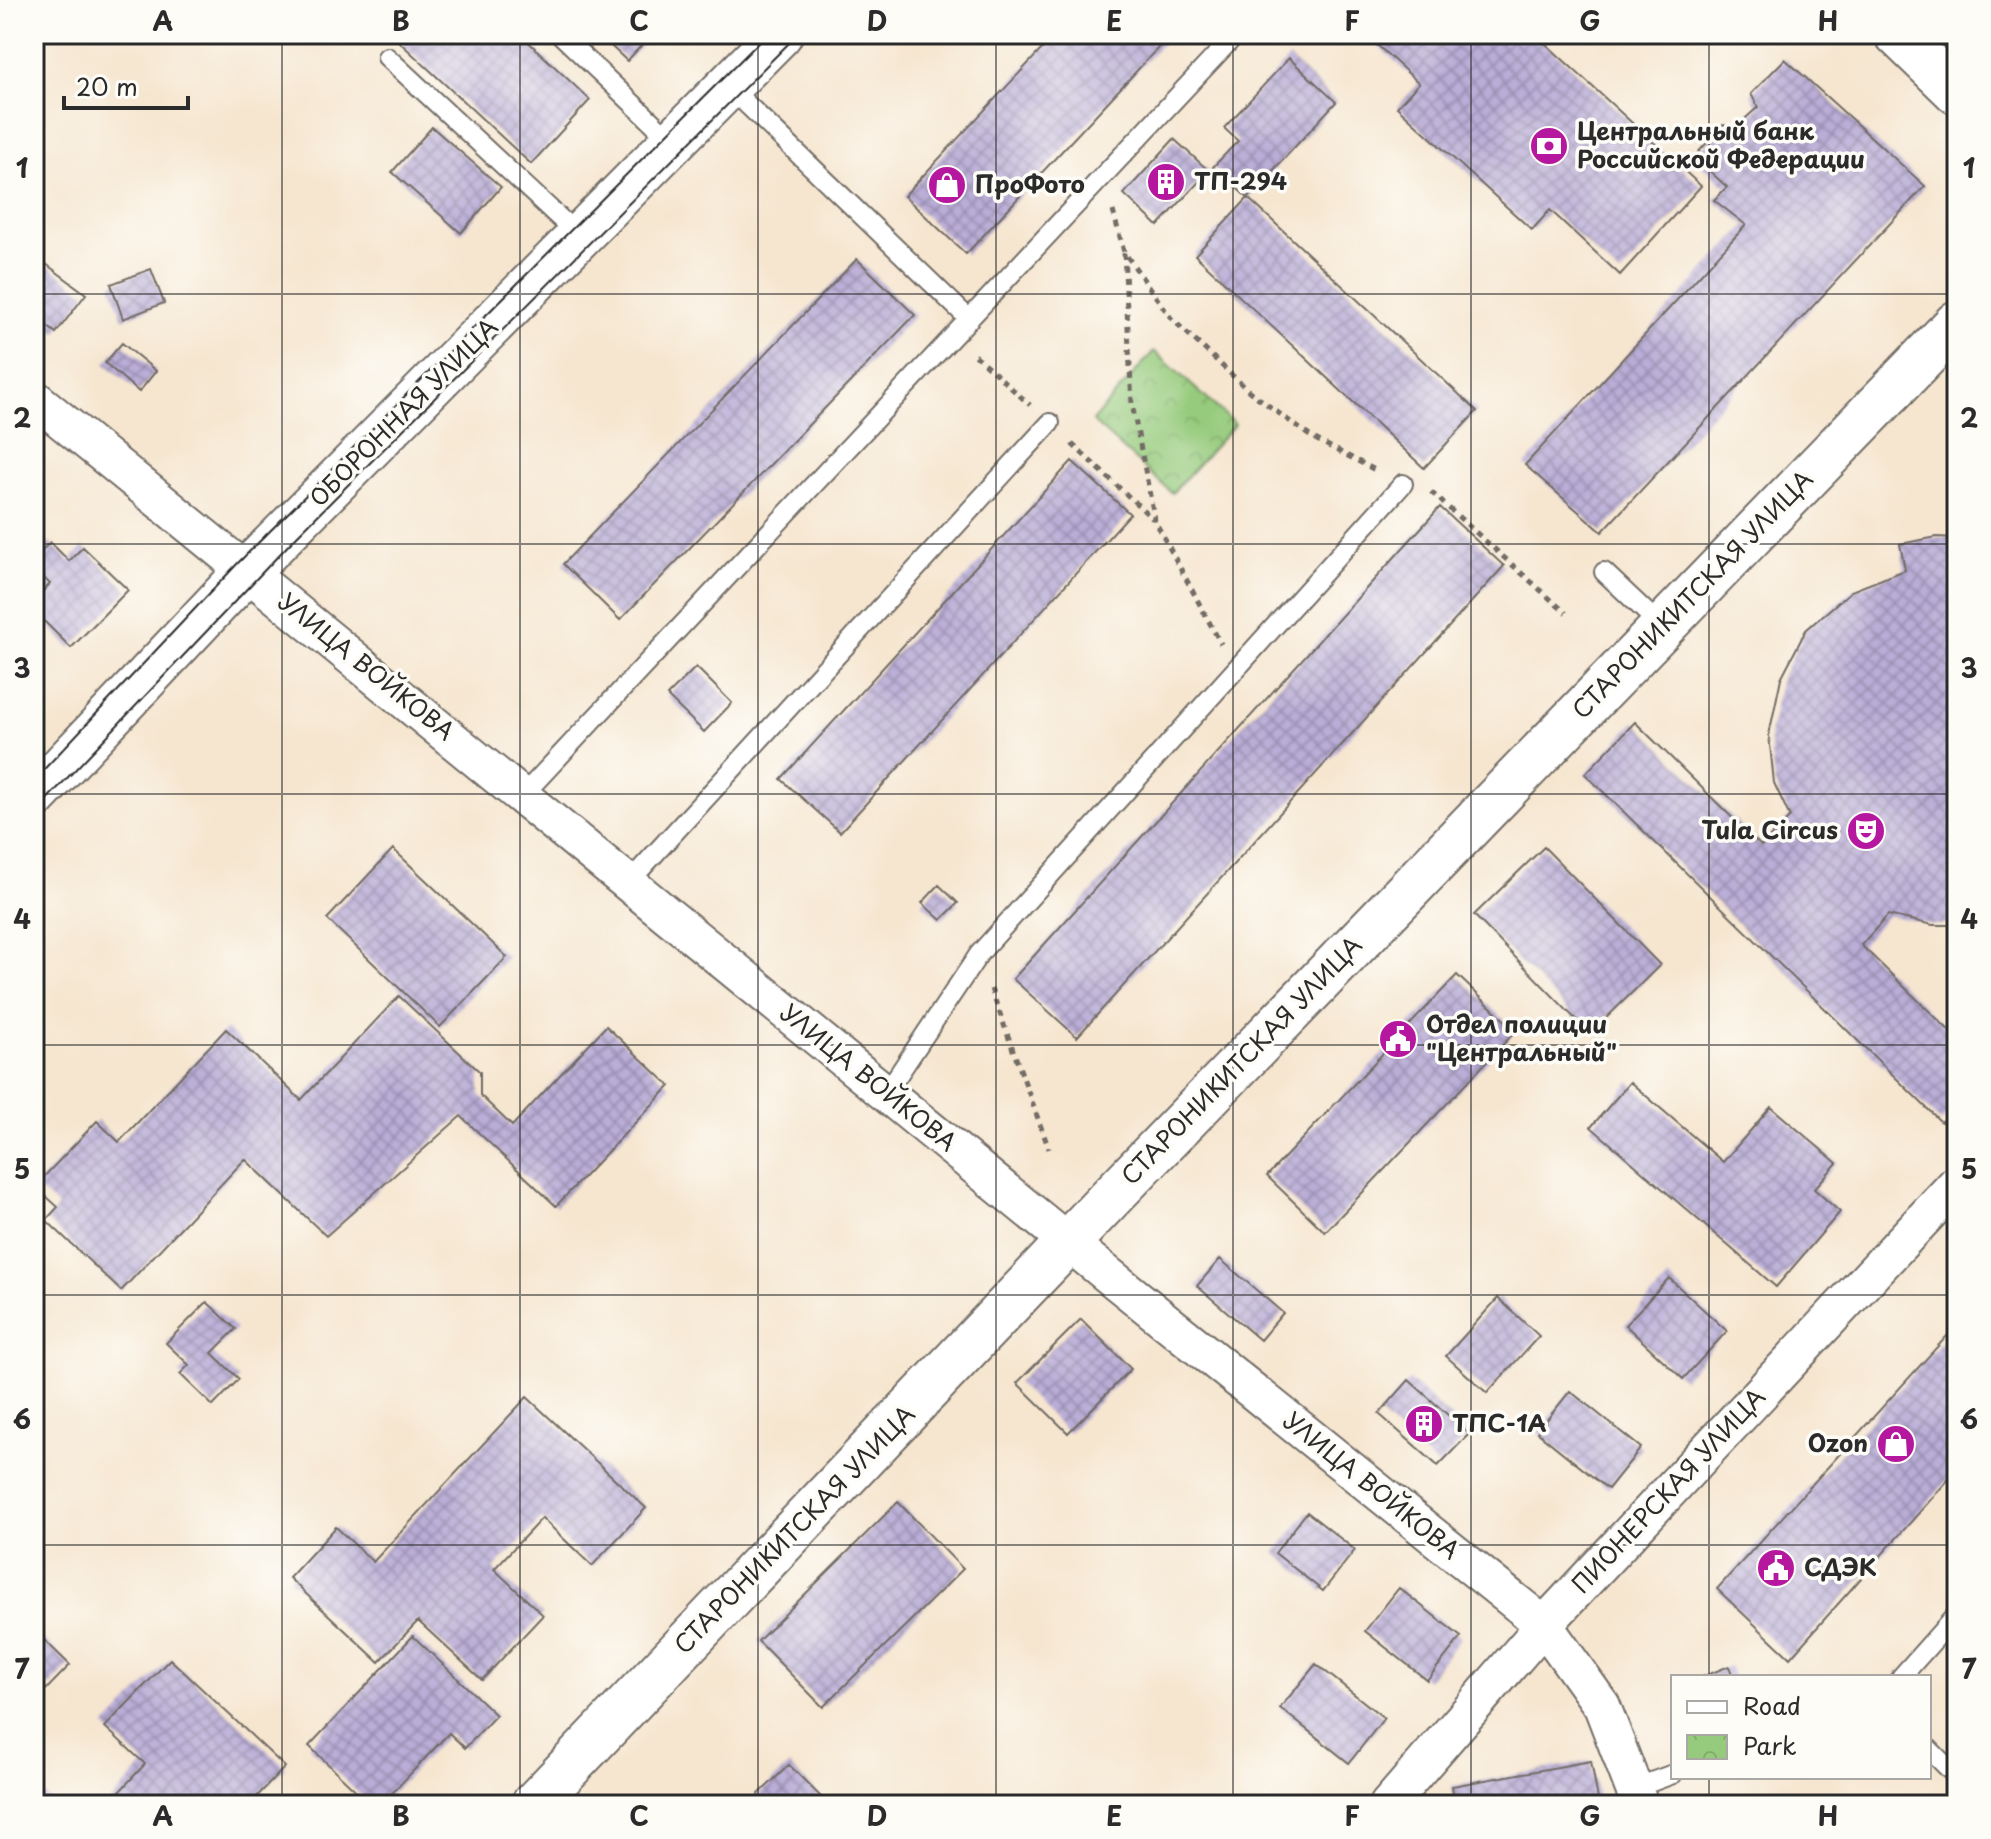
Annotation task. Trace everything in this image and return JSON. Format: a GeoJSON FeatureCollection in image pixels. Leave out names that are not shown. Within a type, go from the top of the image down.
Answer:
{"type":"FeatureCollection","features":[{"type":"Feature","properties":{"kind":"main road","name":"ОБОРОННАЯ УЛИЦА"},"geometry":{"type":"LineString","coordinates":[[34,797],[248,570],[780,34]]}},
{"type":"Feature","properties":{"kind":"main road"},"geometry":{"type":"LineString","coordinates":[[1897,34],[1957,92]]}},
{"type":"Feature","properties":{"kind":"main road","name":"СТАРОНИКИТСКАЯ УЛИЦА"},"geometry":{"type":"LineString","coordinates":[[533,1805],[1068,1242],[1957,323]]}},
{"type":"Feature","properties":{"kind":"street","name":"УЛИЦА ВОЙКОВА"},"geometry":{"type":"LineString","coordinates":[[34,398],[1068,1242],[1544,1625],[1602,1706],[1638,1796]]}},
{"type":"Feature","properties":{"kind":"street","name":"ПИОНЕРСКАЯ УЛИЦА"},"geometry":{"type":"LineString","coordinates":[[1388,1805],[1544,1625],[1957,1183]]}},
{"type":"Feature","properties":{"kind":"lane"},"geometry":{"type":"LineString","coordinates":[[560,34],[673,142]]}},
{"type":"Feature","properties":{"kind":"lane"},"geometry":{"type":"LineString","coordinates":[[523,795],[1236,34]]}},
{"type":"Feature","properties":{"kind":"lane"},"geometry":{"type":"LineString","coordinates":[[387,57],[579,236]]}},
{"type":"Feature","properties":{"kind":"lane"},"geometry":{"type":"LineString","coordinates":[[728,86],[969,319]]}},
{"type":"Feature","properties":{"kind":"lane"},"geometry":{"type":"LineString","coordinates":[[628,883],[1050,423]]}},
{"type":"Feature","properties":{"kind":"lane"},"geometry":{"type":"LineString","coordinates":[[886,1093],[979,954],[1403,484]]}},
{"type":"Feature","properties":{"kind":"lane"},"geometry":{"type":"LineString","coordinates":[[1604,572],[1662,627]]}},
{"type":"Feature","properties":{"kind":"lane"},"geometry":{"type":"LineString","coordinates":[[1903,1675],[1957,1614]]}},
{"type":"Feature","properties":{"kind":"lane"},"geometry":{"type":"LineString","coordinates":[[1931,1751],[1957,1777]]}},
{"type":"Feature","properties":{"kind":"lane"},"geometry":{"type":"LineString","coordinates":[[1638,1796],[1671,1775]]}},
{"type":"Feature","properties":{"kind":"path"},"geometry":{"type":"LineString","coordinates":[[1113,202],[1113,214],[1124,252],[1132,404],[1155,521],[1235,670]]}},
{"type":"Feature","properties":{"kind":"path"},"geometry":{"type":"LineString","coordinates":[[1124,252],[1171,318],[1249,391],[1311,437],[1403,484],[1430,492],[1566,613]]}},
{"type":"Feature","properties":{"kind":"path"},"geometry":{"type":"LineString","coordinates":[[979,954],[1049,1149]]}},
{"type":"Feature","properties":{"kind":"green space"},"geometry":{"type":"Polygon","coordinates":[[[1154,351],[1235,424],[1172,493],[1092,421],[1154,351]]]}},
{"type":"Feature","properties":{"kind":"building"},"geometry":{"type":"Polygon","coordinates":[[[397,34],[520,34],[590,100],[531,164],[394,37],[397,34]]]}},
{"type":"Feature","properties":{"kind":"building"},"geometry":{"type":"Polygon","coordinates":[[[598,34],[652,34],[627,61],[598,34]]]}},
{"type":"Feature","properties":{"kind":"building"},"geometry":{"type":"Polygon","coordinates":[[[1056,34],[1171,34],[966,254],[904,196],[1056,34]]]}},
{"type":"Feature","properties":{"kind":"building","name":"Центральный банк Российской Федерации"},"geometry":{"type":"Polygon","coordinates":[[[1365,34],[1535,34],[1701,186],[1620,275],[1550,210],[1532,230],[1397,107],[1419,83],[1365,34]]]}},
{"type":"Feature","properties":{"kind":"building"},"geometry":{"type":"Polygon","coordinates":[[[1289,58],[1336,102],[1248,198],[1213,167],[1238,141],[1224,128],[1289,58]]]}},
{"type":"Feature","properties":{"kind":"building"},"geometry":{"type":"Polygon","coordinates":[[[1785,59],[1925,186],[1602,532],[1525,465],[1746,225],[1714,200],[1727,187],[1694,157],[1723,125],[1736,127],[1758,107],[1751,94],[1785,59]]]}},
{"type":"Feature","properties":{"kind":"building"},"geometry":{"type":"Polygon","coordinates":[[[432,127],[501,187],[461,233],[392,172],[432,127]]]}},
{"type":"Feature","properties":{"kind":"building","name":"ТП-294"},"geometry":{"type":"Polygon","coordinates":[[[1174,139],[1209,171],[1158,226],[1124,194],[1174,139]]]}},
{"type":"Feature","properties":{"kind":"building"},"geometry":{"type":"Polygon","coordinates":[[[1248,198],[1477,411],[1424,468],[1195,255],[1248,198]]]}},
{"type":"Feature","properties":{"kind":"building"},"geometry":{"type":"Polygon","coordinates":[[[34,255],[86,294],[56,333],[34,316],[34,255]]]}},
{"type":"Feature","properties":{"kind":"building"},"geometry":{"type":"Polygon","coordinates":[[[857,259],[915,315],[620,620],[563,564],[857,259]]]}},
{"type":"Feature","properties":{"kind":"building"},"geometry":{"type":"Polygon","coordinates":[[[151,269],[164,303],[123,319],[111,284],[151,269]]]}},
{"type":"Feature","properties":{"kind":"building"},"geometry":{"type":"Polygon","coordinates":[[[122,343],[156,371],[139,392],[105,363],[122,343]]]}},
{"type":"Feature","properties":{"kind":"building"},"geometry":{"type":"Polygon","coordinates":[[[1072,461],[1130,514],[840,832],[781,779],[1072,461]]]}},
{"type":"Feature","properties":{"kind":"building"},"geometry":{"type":"Polygon","coordinates":[[[1440,507],[1504,566],[1077,1037],[1013,979],[1440,507]]]}},
{"type":"Feature","properties":{"kind":"building","name":"Tula Circus"},"geometry":{"type":"Polygon","coordinates":[[[1937,537],[1957,538],[1957,925],[1933,925],[1888,915],[1861,945],[1957,1038],[1957,1106],[1941,1122],[1585,774],[1635,722],[1761,846],[1790,817],[1774,783],[1769,735],[1781,678],[1806,630],[1851,591],[1905,570],[1900,544],[1937,537]]]}},
{"type":"Feature","properties":{"kind":"building"},"geometry":{"type":"Polygon","coordinates":[[[50,542],[69,561],[83,547],[128,590],[71,648],[34,611],[34,600],[50,584],[34,568],[34,559],[50,542]]]}},
{"type":"Feature","properties":{"kind":"building"},"geometry":{"type":"Polygon","coordinates":[[[696,667],[732,703],[704,732],[667,696],[696,667]]]}},
{"type":"Feature","properties":{"kind":"building"},"geometry":{"type":"Polygon","coordinates":[[[1544,847],[1660,965],[1590,1034],[1474,915],[1544,847]]]}},
{"type":"Feature","properties":{"kind":"building"},"geometry":{"type":"Polygon","coordinates":[[[393,849],[507,957],[440,1027],[327,919],[393,849]]]}},
{"type":"Feature","properties":{"kind":"building"},"geometry":{"type":"Polygon","coordinates":[[[939,885],[958,903],[941,920],[922,903],[939,885]]]}},
{"type":"Feature","properties":{"kind":"building"},"geometry":{"type":"Polygon","coordinates":[[[1457,975],[1516,1031],[1325,1232],[1267,1176],[1457,975]]]}},
{"type":"Feature","properties":{"kind":"building"},"geometry":{"type":"Polygon","coordinates":[[[399,996],[480,1072],[480,1095],[512,1126],[606,1026],[670,1086],[556,1206],[461,1116],[326,1236],[245,1159],[121,1291],[46,1220],[58,1207],[35,1186],[97,1121],[119,1142],[226,1029],[301,1100],[399,996]]]}},
{"type":"Feature","properties":{"kind":"building"},"geometry":{"type":"Polygon","coordinates":[[[1630,1082],[1723,1162],[1771,1107],[1837,1163],[1814,1189],[1840,1212],[1776,1287],[1591,1127],[1630,1082]]]}},
{"type":"Feature","properties":{"kind":"building"},"geometry":{"type":"Polygon","coordinates":[[[1220,1259],[1283,1313],[1260,1340],[1197,1286],[1220,1259]]]}},
{"type":"Feature","properties":{"kind":"building"},"geometry":{"type":"Polygon","coordinates":[[[1669,1278],[1727,1331],[1683,1379],[1625,1325],[1669,1278]]]}},
{"type":"Feature","properties":{"kind":"building"},"geometry":{"type":"Polygon","coordinates":[[[1498,1298],[1539,1336],[1487,1393],[1446,1356],[1498,1298]]]}},
{"type":"Feature","properties":{"kind":"building"},"geometry":{"type":"Polygon","coordinates":[[[207,1302],[236,1329],[212,1353],[239,1379],[213,1406],[180,1374],[189,1365],[166,1343],[207,1302]]]}},
{"type":"Feature","properties":{"kind":"building"},"geometry":{"type":"Polygon","coordinates":[[[1081,1319],[1131,1369],[1068,1433],[1017,1383],[1081,1319]]]}},
{"type":"Feature","properties":{"kind":"building"},"geometry":{"type":"Polygon","coordinates":[[[1957,1325],[1957,1470],[1790,1658],[1717,1589],[1957,1325]]]}},
{"type":"Feature","properties":{"kind":"building","name":"ТПС-1А"},"geometry":{"type":"Polygon","coordinates":[[[1409,1380],[1469,1434],[1438,1466],[1379,1414],[1409,1380]]]}},
{"type":"Feature","properties":{"kind":"building"},"geometry":{"type":"Polygon","coordinates":[[[1570,1391],[1641,1448],[1608,1489],[1537,1432],[1570,1391]]]}},
{"type":"Feature","properties":{"kind":"building"},"geometry":{"type":"Polygon","coordinates":[[[527,1397],[646,1508],[592,1566],[542,1518],[494,1569],[543,1615],[482,1680],[418,1621],[379,1662],[289,1578],[336,1527],[373,1562],[527,1397]]]}},
{"type":"Feature","properties":{"kind":"building"},"geometry":{"type":"Polygon","coordinates":[[[898,1502],[963,1569],[823,1707],[758,1641],[898,1502]]]}},
{"type":"Feature","properties":{"kind":"building"},"geometry":{"type":"Polygon","coordinates":[[[1307,1512],[1355,1550],[1323,1591],[1275,1553],[1307,1512]]]}},
{"type":"Feature","properties":{"kind":"building"},"geometry":{"type":"Polygon","coordinates":[[[1399,1588],[1461,1637],[1427,1680],[1365,1631],[1399,1588]]]}},
{"type":"Feature","properties":{"kind":"building"},"geometry":{"type":"Polygon","coordinates":[[[34,1630],[70,1665],[34,1702],[34,1630]]]}},
{"type":"Feature","properties":{"kind":"building"},"geometry":{"type":"Polygon","coordinates":[[[413,1636],[496,1715],[465,1748],[449,1733],[381,1805],[371,1805],[309,1746],[413,1636]]]}},
{"type":"Feature","properties":{"kind":"building"},"geometry":{"type":"Polygon","coordinates":[[[170,1659],[285,1767],[249,1805],[107,1805],[145,1764],[105,1727],[170,1659]]]}},
{"type":"Feature","properties":{"kind":"building"},"geometry":{"type":"Polygon","coordinates":[[[1316,1664],[1384,1718],[1349,1763],[1280,1708],[1316,1664]]]}},
{"type":"Feature","properties":{"kind":"building"},"geometry":{"type":"Polygon","coordinates":[[[1729,1666],[1732,1675],[1707,1675],[1729,1666]]]}},
{"type":"Feature","properties":{"kind":"building"},"geometry":{"type":"Polygon","coordinates":[[[1591,1761],[1599,1805],[1455,1805],[1452,1786],[1591,1761]]]}},
{"type":"Feature","properties":{"kind":"building"},"geometry":{"type":"Polygon","coordinates":[[[789,1765],[829,1805],[767,1805],[758,1795],[789,1765]]]}},
{"type":"Feature","properties":{"kind":"building"},"geometry":{"type":"Polygon","coordinates":[[[39,1790],[55,1805],[34,1805],[34,1796],[39,1790]]]}},
{"type":"Feature","properties":{"kind":"tram line"},"geometry":{"type":"LineString","coordinates":[[34,780],[238,563],[767,34]]}},
{"type":"Feature","properties":{"kind":"tram line"},"geometry":{"type":"LineString","coordinates":[[34,813],[297,536],[798,34]]}},
{"type":"Feature","properties":{"kind":"tram line"},"geometry":{"type":"LineString","coordinates":[[1938,34],[1957,52]]}},
{"type":"Feature","properties":{"kind":"place","name":"Центральный банк Российской Федерации"},"geometry":{"type":"Point","coordinates":[1549,146]}},
{"type":"Feature","properties":{"kind":"place","name":"ТП-294"},"geometry":{"type":"Point","coordinates":[1166,182]}},
{"type":"Feature","properties":{"kind":"place","name":"ПроФото"},"geometry":{"type":"Point","coordinates":[947,185]}},
{"type":"Feature","properties":{"kind":"place","name":"Tula Circus"},"geometry":{"type":"Point","coordinates":[1866,831]}},
{"type":"Feature","properties":{"kind":"place","name":"Отдел полиции \"Центральный\""},"geometry":{"type":"Point","coordinates":[1398,1039]}},
{"type":"Feature","properties":{"kind":"place","name":"ТПС-1А"},"geometry":{"type":"Point","coordinates":[1424,1424]}},
{"type":"Feature","properties":{"kind":"place","name":"Ozon"},"geometry":{"type":"Point","coordinates":[1896,1444]}},
{"type":"Feature","properties":{"kind":"place","name":"СДЭК"},"geometry":{"type":"Point","coordinates":[1776,1568]}}]}
